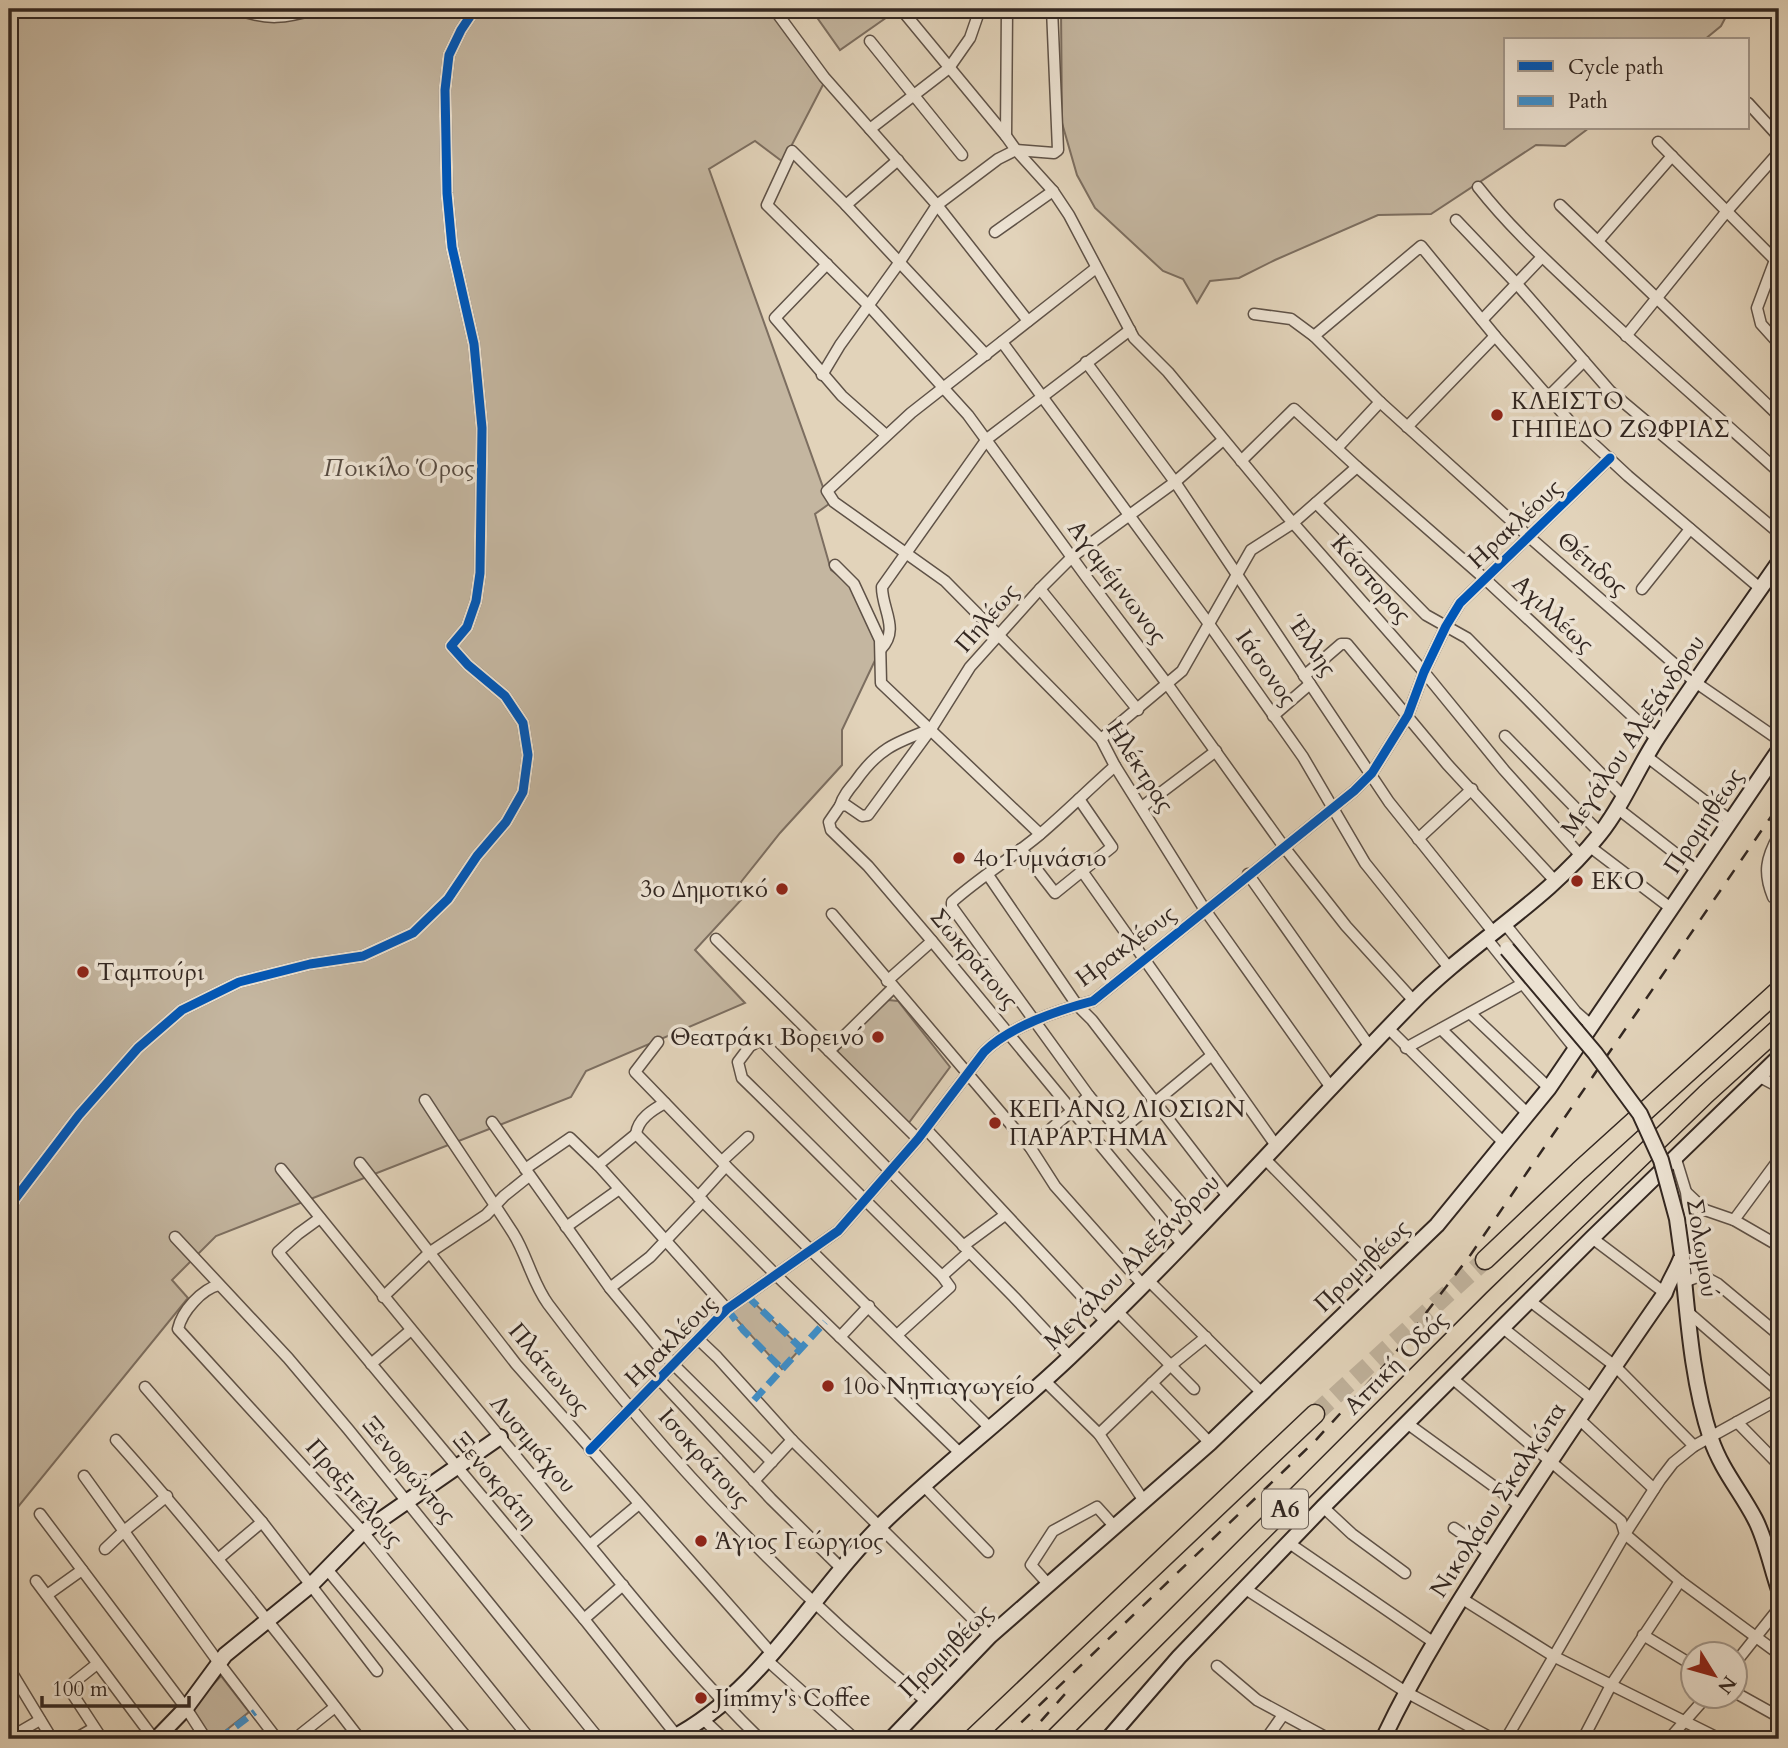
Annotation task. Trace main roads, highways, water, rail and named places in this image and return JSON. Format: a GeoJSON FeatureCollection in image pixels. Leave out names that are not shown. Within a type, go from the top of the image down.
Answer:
{"type":"FeatureCollection","features":[{"type":"Feature","properties":{"kind":"highway"},"geometry":{"type":"LineString","coordinates":[[1485,1260],[1779,990]]}},
{"type":"Feature","properties":{"kind":"highway","name":"Αττική Οδός"},"geometry":{"type":"LineString","coordinates":[[1054,1739],[1493,1300],[1706,1094],[1779,1028]]}},
{"type":"Feature","properties":{"kind":"highway","name":"Αττική Οδός"},"geometry":{"type":"LineString","coordinates":[[972,1739],[1315,1414]]}},
{"type":"Feature","properties":{"kind":"tunnel"},"geometry":{"type":"LineString","coordinates":[[1315,1414],[1485,1260]]}},
{"type":"Feature","properties":{"kind":"railway"},"geometry":{"type":"LineString","coordinates":[[1004,1739],[1315,1441],[1392,1357],[1469,1257],[1779,805]]}},
{"type":"Feature","properties":{"kind":"railway"},"geometry":{"type":"LineString","coordinates":[[1025,1739],[1065,1694]]}},
{"type":"Feature","properties":{"kind":"place","name":"ΚΛΕΙΣΤΟ ΓΗΠΕΔΟ ΖΩΦΡΙΑΣ"},"geometry":{"type":"Point","coordinates":[1497,415]}},
{"type":"Feature","properties":{"kind":"place","name":"4ο Γυμνάσιο"},"geometry":{"type":"Point","coordinates":[959,858]}},
{"type":"Feature","properties":{"kind":"place","name":"EKO"},"geometry":{"type":"Point","coordinates":[1577,881]}},
{"type":"Feature","properties":{"kind":"place","name":"3ο Δημοτικό"},"geometry":{"type":"Point","coordinates":[782,889]}},
{"type":"Feature","properties":{"kind":"place","name":"Ταμπούρι"},"geometry":{"type":"Point","coordinates":[83,972]}},
{"type":"Feature","properties":{"kind":"place","name":"Θεατράκι Βορεινό"},"geometry":{"type":"Point","coordinates":[878,1037]}},
{"type":"Feature","properties":{"kind":"place","name":"ΚΕΠ ΑΝΩ ΛΙΟΣΙΩΝ ΠΑΡΑΡΤΗΜΑ"},"geometry":{"type":"Point","coordinates":[995,1123]}},
{"type":"Feature","properties":{"kind":"place","name":"10ο Νηπιαγωγείο"},"geometry":{"type":"Point","coordinates":[828,1386]}},
{"type":"Feature","properties":{"kind":"place","name":"Άγιος Γεώργιος"},"geometry":{"type":"Point","coordinates":[701,1541]}},
{"type":"Feature","properties":{"kind":"place","name":"Jimmy's Coffee"},"geometry":{"type":"Point","coordinates":[701,1698]}},
{"type":"Feature","properties":{"kind":"park label","name":"Ποικίλο Όρος"},"geometry":{"type":"Point","coordinates":[399,468]}}]}
